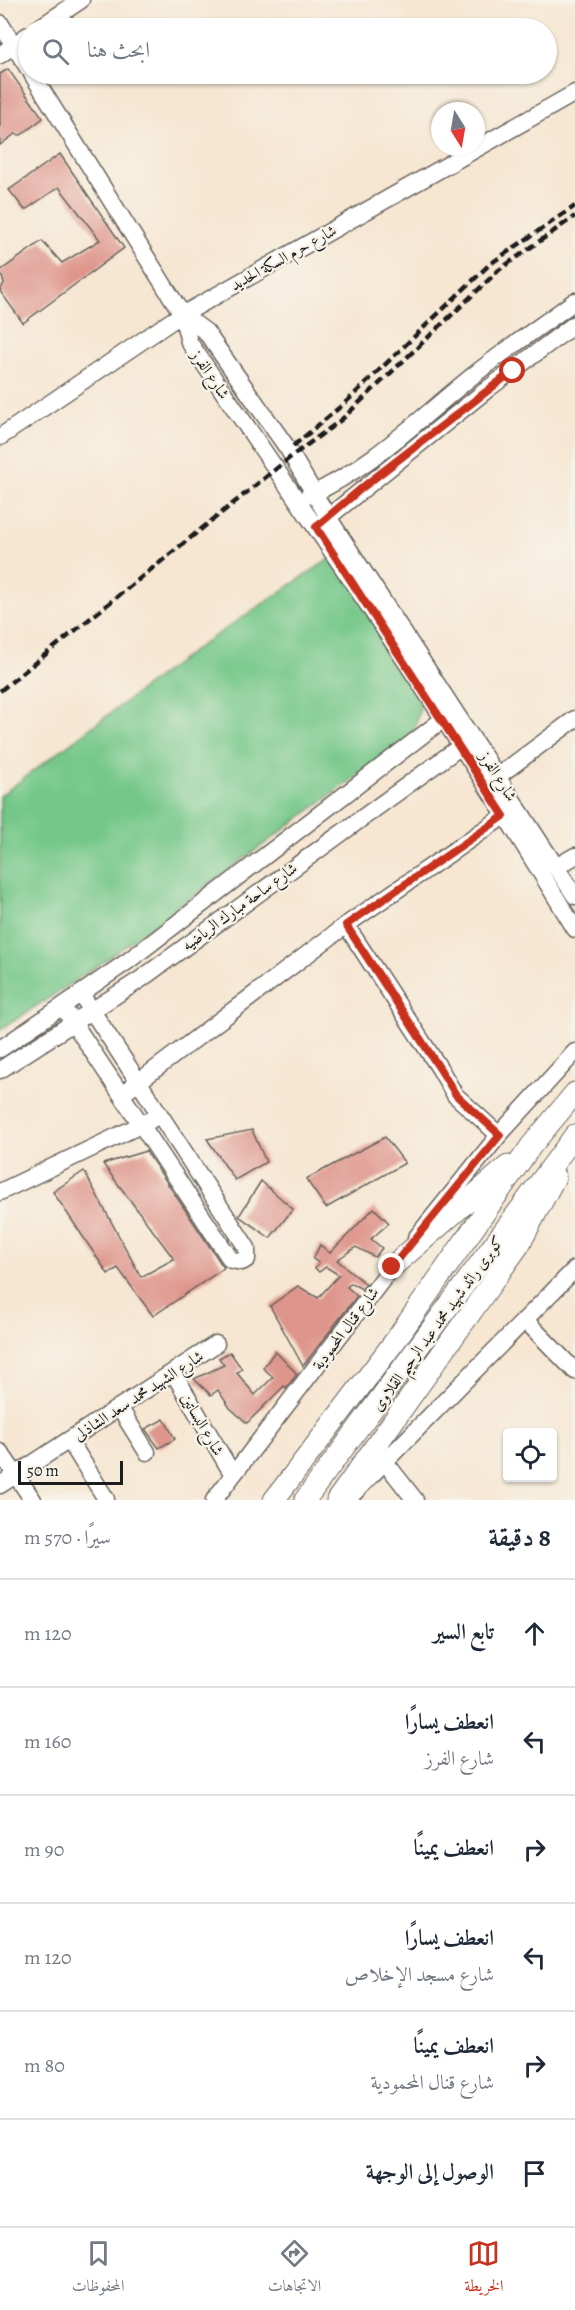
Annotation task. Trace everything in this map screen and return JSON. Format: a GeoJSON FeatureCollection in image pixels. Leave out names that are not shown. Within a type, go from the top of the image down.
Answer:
{"type":"FeatureCollection","features":[{"type":"Feature","properties":{"kind":"main road"},"geometry":{"type":"LineString","coordinates":[[392,1267],[531,1146],[575,1094]]}},
{"type":"Feature","properties":{"kind":"main road"},"geometry":{"type":"LineString","coordinates":[[337,1500],[519,1245],[546,1198],[571,1140]]}},
{"type":"Feature","properties":{"kind":"main road","name":"كوبرى رائد شهيد محمد عبد الرحيم القلاوى"},"geometry":{"type":"LineString","coordinates":[[305,1500],[571,1140]]}},
{"type":"Feature","properties":{"kind":"main road","name":"كوبرى رائد شهيد محمد عبد الرحيم القلاوى"},"geometry":{"type":"LineString","coordinates":[[274,1500],[395,1341],[531,1146]]}},
{"type":"Feature","properties":{"kind":"street"},"geometry":{"type":"LineString","coordinates":[[54,18],[81,0]]}},
{"type":"Feature","properties":{"kind":"street"},"geometry":{"type":"LineString","coordinates":[[0,23],[18,52]]}},
{"type":"Feature","properties":{"kind":"street"},"geometry":{"type":"LineString","coordinates":[[0,55],[18,42]]}},
{"type":"Feature","properties":{"kind":"street"},"geometry":{"type":"LineString","coordinates":[[38,84],[182,314]]}},
{"type":"Feature","properties":{"kind":"street","name":"شارع حرم السكة الحديد"},"geometry":{"type":"LineString","coordinates":[[0,437],[182,314],[575,93]]}},
{"type":"Feature","properties":{"kind":"street"},"geometry":{"type":"LineString","coordinates":[[297,501],[352,472],[376,455],[476,373],[575,301]]}},
{"type":"Feature","properties":{"kind":"street","name":"شارع الفرز"},"geometry":{"type":"LineString","coordinates":[[182,314],[206,332],[316,492],[322,522]]}},
{"type":"Feature","properties":{"kind":"street","name":"شارع الفرز"},"geometry":{"type":"LineString","coordinates":[[182,314],[189,342],[297,501],[322,522],[467,741],[498,776],[557,878],[575,929]]}},
{"type":"Feature","properties":{"kind":"street"},"geometry":{"type":"LineString","coordinates":[[322,522],[363,487],[575,324]]}},
{"type":"Feature","properties":{"kind":"street"},"geometry":{"type":"LineString","coordinates":[[376,455],[387,469]]}},
{"type":"Feature","properties":{"kind":"street"},"geometry":{"type":"LineString","coordinates":[[352,472],[363,487]]}},
{"type":"Feature","properties":{"kind":"street","name":"شارع ساحة مبارك الرياضيه"},"geometry":{"type":"LineString","coordinates":[[0,1049],[81,994],[449,715]]}},
{"type":"Feature","properties":{"kind":"street"},"geometry":{"type":"LineString","coordinates":[[498,776],[573,726]]}},
{"type":"Feature","properties":{"kind":"street","name":"شارع الفرز"},"geometry":{"type":"LineString","coordinates":[[467,741],[504,816],[575,896]]}},
{"type":"Feature","properties":{"kind":"street","name":"شارع ساحة مبارك الرياضيه"},"geometry":{"type":"LineString","coordinates":[[0,1070],[92,1012],[467,741]]}},
{"type":"Feature","properties":{"kind":"street"},"geometry":{"type":"LineString","coordinates":[[121,1094],[346,925],[504,816]]}},
{"type":"Feature","properties":{"kind":"street"},"geometry":{"type":"LineString","coordinates":[[557,878],[575,856]]}},
{"type":"Feature","properties":{"kind":"street"},"geometry":{"type":"LineString","coordinates":[[346,925],[447,1083],[500,1135]]}},
{"type":"Feature","properties":{"kind":"street"},"geometry":{"type":"LineString","coordinates":[[63,1007],[231,1260],[242,1263],[249,1253],[247,1248],[81,994]]}},
{"type":"Feature","properties":{"kind":"street","name":"شارع قنال المحمودية"},"geometry":{"type":"LineString","coordinates":[[214,1500],[392,1267],[500,1135],[575,1052]]}},
{"type":"Feature","properties":{"kind":"street"},"geometry":{"type":"LineString","coordinates":[[0,1192],[160,1116]]}},
{"type":"Feature","properties":{"kind":"street"},"geometry":{"type":"LineString","coordinates":[[347,1500],[575,1269]]}},
{"type":"Feature","properties":{"kind":"street"},"geometry":{"type":"LineString","coordinates":[[525,1320],[575,1371]]}},
{"type":"Feature","properties":{"kind":"street","name":"شارع الشهيد محمد سعد الشاذلى"},"geometry":{"type":"LineString","coordinates":[[0,1485],[216,1344]]}},
{"type":"Feature","properties":{"kind":"street","name":"شارع البساتين"},"geometry":{"type":"LineString","coordinates":[[173,1372],[233,1476]]}},
{"type":"Feature","properties":{"kind":"street"},"geometry":{"type":"LineString","coordinates":[[119,1407],[147,1452]]}},
{"type":"Feature","properties":{"kind":"street"},"geometry":{"type":"LineString","coordinates":[[69,1440],[106,1499]]}},
{"type":"Feature","properties":{"kind":"street"},"geometry":{"type":"LineString","coordinates":[[0,1452],[33,1500]]}},
{"type":"Feature","properties":{"kind":"street"},"geometry":{"type":"LineString","coordinates":[[386,1463],[415,1500]]}},
{"type":"Feature","properties":{"kind":"green space"},"geometry":{"type":"Polygon","coordinates":[[[334,556],[425,688],[413,735],[99,965],[0,1030],[0,796],[197,648],[334,556]]]}},
{"type":"Feature","properties":{"kind":"building"},"geometry":{"type":"Polygon","coordinates":[[[8,69],[43,118],[21,135],[15,134],[0,145],[0,74],[8,69]]]}},
{"type":"Feature","properties":{"kind":"building"},"geometry":{"type":"Polygon","coordinates":[[[60,154],[124,248],[23,323],[0,291],[4,283],[0,271],[42,241],[62,263],[100,240],[59,187],[25,210],[9,190],[60,154]]]}},
{"type":"Feature","properties":{"kind":"building"},"geometry":{"type":"Polygon","coordinates":[[[252,1130],[266,1162],[235,1180],[207,1139],[252,1130]]]}},
{"type":"Feature","properties":{"kind":"building"},"geometry":{"type":"Polygon","coordinates":[[[385,1137],[405,1163],[326,1208],[306,1179],[385,1137]]]}},
{"type":"Feature","properties":{"kind":"building"},"geometry":{"type":"Polygon","coordinates":[[[146,1151],[224,1268],[153,1316],[118,1268],[108,1274],[53,1192],[84,1171],[141,1277],[174,1259],[103,1164],[146,1151]]]}},
{"type":"Feature","properties":{"kind":"building"},"geometry":{"type":"Polygon","coordinates":[[[261,1181],[293,1209],[270,1238],[239,1216],[261,1181]]]}},
{"type":"Feature","properties":{"kind":"building"},"geometry":{"type":"Polygon","coordinates":[[[374,1208],[389,1223],[371,1239],[382,1248],[375,1257],[356,1247],[337,1260],[366,1284],[362,1289],[351,1283],[347,1287],[357,1296],[303,1366],[270,1306],[298,1286],[318,1298],[339,1275],[326,1267],[319,1272],[315,1268],[319,1263],[313,1259],[320,1245],[330,1253],[374,1208]]]}},
{"type":"Feature","properties":{"kind":"building"},"geometry":{"type":"Polygon","coordinates":[[[275,1351],[297,1374],[286,1388],[284,1386],[247,1423],[230,1408],[218,1390],[211,1395],[194,1379],[224,1365],[219,1358],[230,1352],[242,1369],[237,1373],[255,1395],[273,1377],[263,1368],[275,1351]]]}},
{"type":"Feature","properties":{"kind":"building"},"geometry":{"type":"Polygon","coordinates":[[[164,1419],[175,1439],[159,1448],[145,1429],[164,1419]]]}},
{"type":"Feature","properties":{"kind":"railway"},"geometry":{"type":"LineString","coordinates":[[293,446],[345,403],[490,264],[575,206]]}},
{"type":"Feature","properties":{"kind":"railway"},"geometry":{"type":"LineString","coordinates":[[0,691],[292,456],[341,420],[499,270],[575,216]]}},
{"type":"Feature","properties":{"kind":"route"},"geometry":{"type":"LineString","coordinates":[[392,1267],[500,1135],[456,1095],[447,1083],[346,925],[504,816],[316,527],[363,487],[513,371]]}}]}
